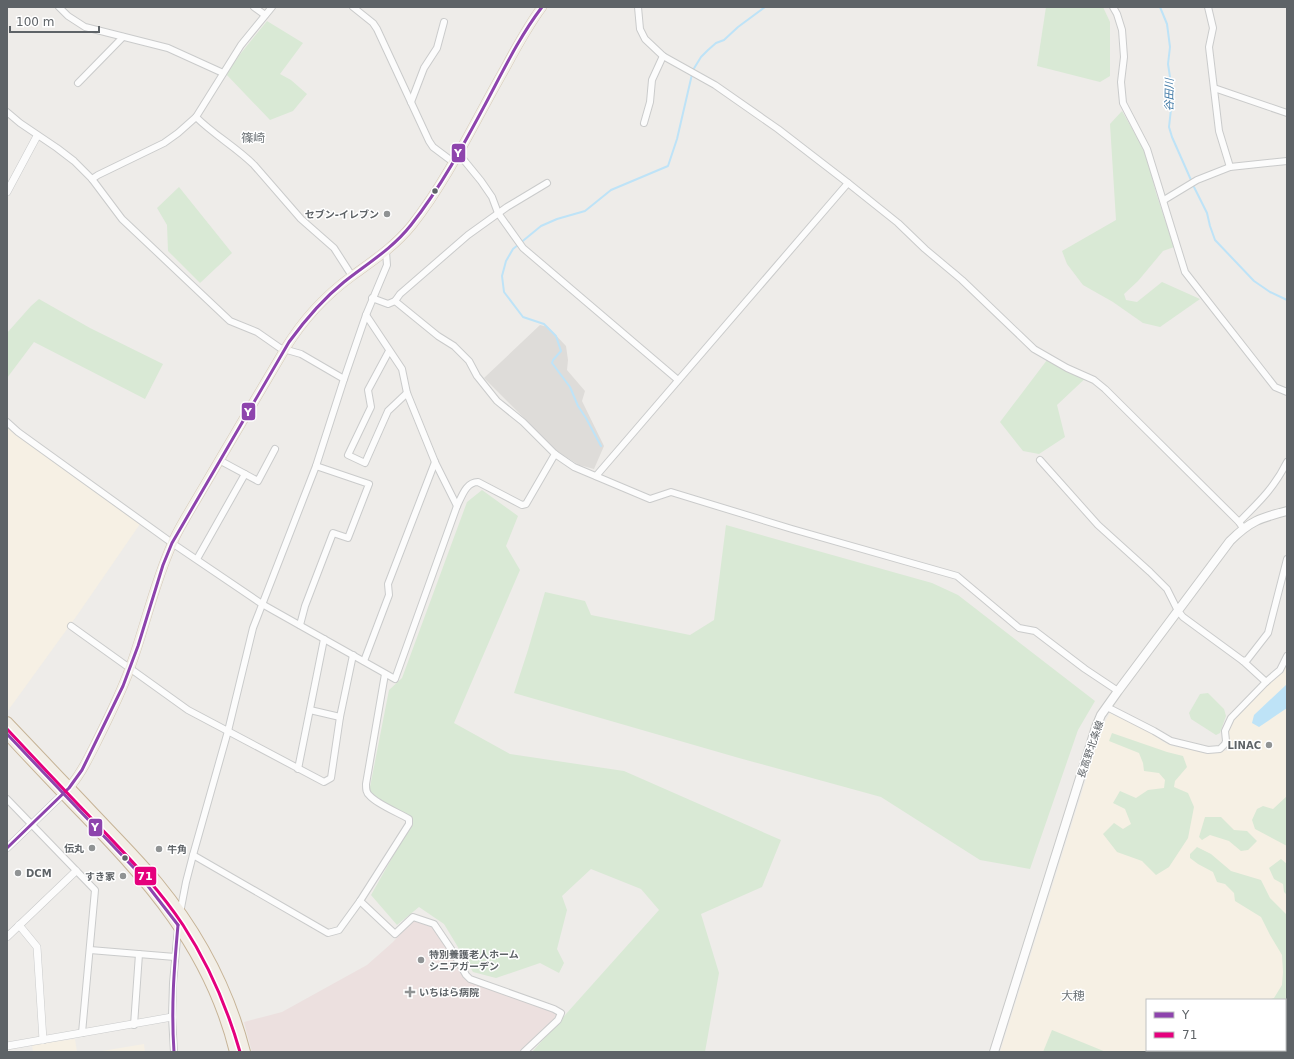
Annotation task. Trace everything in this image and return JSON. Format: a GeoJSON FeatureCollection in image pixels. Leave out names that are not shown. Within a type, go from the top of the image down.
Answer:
{"type":"FeatureCollection","features":[{"type":"Feature","properties":{"kind":"highway"},"geometry":{"type":"LineString","coordinates":[[7,722],[134,868],[178,925],[200,960],[210,982],[222,1009],[235,1052]]}},
{"type":"Feature","properties":{"kind":"highway"},"geometry":{"type":"LineString","coordinates":[[7,734],[138,860],[162,888],[195,935],[216,973],[227,996],[245,1052]]}},
{"type":"Feature","properties":{"kind":"main road"},"geometry":{"type":"LineString","coordinates":[[66,791],[82,770],[103,730],[130,669],[156,587],[172,543],[285,349],[314,311],[334,291],[352,276],[386,252],[400,239],[418,217],[432,197],[455,158],[538,8]]}},
{"type":"Feature","properties":{"kind":"main road","name":"長高野北条線"},"geometry":{"type":"LineString","coordinates":[[994,1052],[1096,727],[1118,691],[1230,542],[1241,525],[1287,511]]}},
{"type":"Feature","properties":{"kind":"street"},"geometry":{"type":"LineString","coordinates":[[59,7],[68,16],[86,27],[168,48],[223,73]]}},
{"type":"Feature","properties":{"kind":"street"},"geometry":{"type":"LineString","coordinates":[[254,7],[265,15]]}},
{"type":"Feature","properties":{"kind":"street"},"geometry":{"type":"LineString","coordinates":[[92,179],[164,143],[196,117],[241,45],[272,7]]}},
{"type":"Feature","properties":{"kind":"street"},"geometry":{"type":"LineString","coordinates":[[353,7],[373,23],[377,29],[433,147],[455,158],[463,159],[485,187],[492,198],[498,213],[523,248],[678,380]]}},
{"type":"Feature","properties":{"kind":"street"},"geometry":{"type":"LineString","coordinates":[[638,7],[640,29],[645,39],[663,56],[716,85],[778,129],[848,183],[898,223],[925,249],[962,280],[1034,349],[1067,368],[1094,380],[1105,389],[1241,525],[1264,498],[1281,474],[1287,462]]}},
{"type":"Feature","properties":{"kind":"street"},"geometry":{"type":"LineString","coordinates":[[1113,7],[1122,30],[1124,57],[1121,82],[1123,103],[1147,149],[1185,272],[1275,387],[1287,392]]}},
{"type":"Feature","properties":{"kind":"street"},"geometry":{"type":"LineString","coordinates":[[1208,7],[1213,28],[1209,47],[1214,88],[1220,131],[1230,167]]}},
{"type":"Feature","properties":{"kind":"street"},"geometry":{"type":"LineString","coordinates":[[411,102],[424,68],[437,48],[444,22]]}},
{"type":"Feature","properties":{"kind":"street"},"geometry":{"type":"LineString","coordinates":[[78,83],[123,37]]}},
{"type":"Feature","properties":{"kind":"street"},"geometry":{"type":"LineString","coordinates":[[644,122],[650,102],[652,80],[663,56]]}},
{"type":"Feature","properties":{"kind":"street"},"geometry":{"type":"LineString","coordinates":[[1214,88],[1287,113]]}},
{"type":"Feature","properties":{"kind":"street"},"geometry":{"type":"LineString","coordinates":[[7,112],[37,136],[63,152],[92,179],[122,218],[230,321],[257,332],[280,348],[301,354],[344,379]]}},
{"type":"Feature","properties":{"kind":"street"},"geometry":{"type":"LineString","coordinates":[[196,117],[205,127],[246,157],[254,165],[301,220],[334,248],[352,276]]}},
{"type":"Feature","properties":{"kind":"street"},"geometry":{"type":"LineString","coordinates":[[7,192],[37,136]]}},
{"type":"Feature","properties":{"kind":"street"},"geometry":{"type":"LineString","coordinates":[[1164,200],[1197,180],[1230,167],[1287,160]]}},
{"type":"Feature","properties":{"kind":"street"},"geometry":{"type":"LineString","coordinates":[[372,298],[388,304],[395,301],[400,294],[468,235],[498,213],[547,183]]}},
{"type":"Feature","properties":{"kind":"street"},"geometry":{"type":"LineString","coordinates":[[596,476],[848,183]]}},
{"type":"Feature","properties":{"kind":"street"},"geometry":{"type":"LineString","coordinates":[[174,1052],[172,1017],[173,983],[180,913],[186,882],[228,731],[253,628],[316,466],[372,298],[387,265],[386,252]]}},
{"type":"Feature","properties":{"kind":"street"},"geometry":{"type":"LineString","coordinates":[[395,301],[438,336],[454,346],[469,361],[477,376],[497,401],[523,422],[555,454],[574,467],[650,499],[671,492],[792,529],[957,576],[1018,628],[1035,631],[1085,669],[1118,691]]}},
{"type":"Feature","properties":{"kind":"street"},"geometry":{"type":"LineString","coordinates":[[366,315],[402,369],[407,393],[435,462],[456,506]]}},
{"type":"Feature","properties":{"kind":"street"},"geometry":{"type":"LineString","coordinates":[[390,351],[368,390],[371,407],[348,455],[365,463],[388,411],[407,393]]}},
{"type":"Feature","properties":{"kind":"street"},"geometry":{"type":"LineString","coordinates":[[7,422],[24,436],[172,543],[262,604],[395,680],[456,506],[467,486],[473,482],[478,482],[522,505],[526,504],[555,454]]}},
{"type":"Feature","properties":{"kind":"street"},"geometry":{"type":"LineString","coordinates":[[219,460],[258,481],[275,449]]}},
{"type":"Feature","properties":{"kind":"street"},"geometry":{"type":"LineString","coordinates":[[1040,460],[1098,524],[1167,589],[1178,611],[1183,617],[1243,661],[1266,682]]}},
{"type":"Feature","properties":{"kind":"street"},"geometry":{"type":"LineString","coordinates":[[364,661],[390,595],[388,584],[435,462]]}},
{"type":"Feature","properties":{"kind":"street"},"geometry":{"type":"LineString","coordinates":[[300,625],[305,606],[334,533],[348,538],[369,484],[316,466]]}},
{"type":"Feature","properties":{"kind":"street"},"geometry":{"type":"LineString","coordinates":[[197,560],[245,474]]}},
{"type":"Feature","properties":{"kind":"street"},"geometry":{"type":"LineString","coordinates":[[1243,661],[1247,660],[1268,633],[1287,559]]}},
{"type":"Feature","properties":{"kind":"street"},"geometry":{"type":"LineString","coordinates":[[71,626],[188,710],[324,782],[330,778],[340,717],[353,655]]}},
{"type":"Feature","properties":{"kind":"street"},"geometry":{"type":"LineString","coordinates":[[298,769],[324,639]]}},
{"type":"Feature","properties":{"kind":"street"},"geometry":{"type":"LineString","coordinates":[[1107,707],[1154,730],[1170,741],[1208,750],[1220,749],[1225,744],[1225,731],[1231,718],[1266,682],[1280,670],[1287,656]]}},
{"type":"Feature","properties":{"kind":"street"},"geometry":{"type":"LineString","coordinates":[[193,855],[328,933],[339,930],[360,901],[409,824],[409,818],[375,800],[369,796],[366,790],[385,674]]}},
{"type":"Feature","properties":{"kind":"street"},"geometry":{"type":"LineString","coordinates":[[310,710],[340,717]]}},
{"type":"Feature","properties":{"kind":"street"},"geometry":{"type":"LineString","coordinates":[[7,848],[66,791]]}},
{"type":"Feature","properties":{"kind":"street"},"geometry":{"type":"LineString","coordinates":[[7,799],[95,890],[82,1033]]}},
{"type":"Feature","properties":{"kind":"street"},"geometry":{"type":"LineString","coordinates":[[7,936],[76,870]]}},
{"type":"Feature","properties":{"kind":"street"},"geometry":{"type":"LineString","coordinates":[[360,901],[395,934],[413,917],[434,924],[470,979],[554,1009],[561,1013],[558,1020],[524,1052]]}},
{"type":"Feature","properties":{"kind":"street"},"geometry":{"type":"LineString","coordinates":[[19,925],[37,947],[43,1040]]}},
{"type":"Feature","properties":{"kind":"street"},"geometry":{"type":"LineString","coordinates":[[90,950],[175,956]]}},
{"type":"Feature","properties":{"kind":"street"},"geometry":{"type":"LineString","coordinates":[[134,1025],[139,954]]}},
{"type":"Feature","properties":{"kind":"street"},"geometry":{"type":"LineString","coordinates":[[7,1046],[134,1025],[172,1017]]}},
{"type":"Feature","properties":{"kind":"shaded area"},"geometry":{"type":"Polygon","coordinates":[[[540,325],[548,327],[566,346],[568,360],[567,370],[585,391],[582,401],[604,446],[594,469],[579,465],[558,452],[484,378],[540,325]]]}},
{"type":"Feature","properties":{"kind":"shaded area"},"geometry":{"type":"Polygon","coordinates":[[[7,425],[34,447],[140,524],[78,614],[7,712],[7,425]]]}},
{"type":"Feature","properties":{"kind":"shaded area"},"geometry":{"type":"Polygon","coordinates":[[[1287,665],[1287,1052],[1000,1052],[1103,725],[1110,713],[1154,733],[1162,741],[1172,746],[1208,753],[1230,750],[1228,734],[1229,726],[1258,693],[1281,674],[1287,665]]]}},
{"type":"Feature","properties":{"kind":"shaded area","name":"いちはら病院"},"geometry":{"type":"Polygon","coordinates":[[[413,920],[432,926],[456,962],[461,973],[468,981],[556,1012],[558,1016],[520,1052],[252,1052],[244,1022],[282,1012],[367,965],[393,942],[413,920]]]}},
{"type":"Feature","properties":{"kind":"shaded area"},"geometry":{"type":"Polygon","coordinates":[[[75,1039],[77,1052],[33,1052],[32,1045],[75,1039]]]}},
{"type":"Feature","properties":{"kind":"shaded area"},"geometry":{"type":"Polygon","coordinates":[[[144,1044],[145,1052],[96,1052],[144,1044]]]}},
{"type":"Feature","properties":{"kind":"green space"},"geometry":{"type":"Polygon","coordinates":[[[1046,7],[1103,7],[1110,22],[1110,76],[1100,82],[1037,66],[1046,7]]]}},
{"type":"Feature","properties":{"kind":"green space"},"geometry":{"type":"Polygon","coordinates":[[[267,21],[303,43],[280,74],[291,80],[307,94],[293,111],[270,120],[225,73],[267,21]]]}},
{"type":"Feature","properties":{"kind":"green space"},"geometry":{"type":"Polygon","coordinates":[[[1122,111],[1146,153],[1156,193],[1174,247],[1163,251],[1138,281],[1124,294],[1126,300],[1137,302],[1162,282],[1200,299],[1160,327],[1143,323],[1113,302],[1083,285],[1067,264],[1062,251],[1116,220],[1110,124],[1122,111]]]}},
{"type":"Feature","properties":{"kind":"green space"},"geometry":{"type":"Polygon","coordinates":[[[179,187],[232,253],[200,283],[168,251],[167,225],[157,208],[179,187]]]}},
{"type":"Feature","properties":{"kind":"green space"},"geometry":{"type":"Polygon","coordinates":[[[39,299],[90,328],[163,364],[145,399],[34,342],[7,378],[7,333],[39,299]]]}},
{"type":"Feature","properties":{"kind":"green space"},"geometry":{"type":"Polygon","coordinates":[[[1047,360],[1090,374],[1057,405],[1065,437],[1039,454],[1023,451],[1000,422],[1047,360]]]}},
{"type":"Feature","properties":{"kind":"green space"},"geometry":{"type":"Polygon","coordinates":[[[482,490],[518,516],[506,546],[520,570],[454,723],[510,754],[624,771],[781,840],[762,887],[701,914],[719,973],[705,1052],[532,1052],[659,910],[641,889],[591,869],[562,896],[567,910],[557,949],[564,963],[559,973],[540,963],[496,978],[473,972],[444,924],[419,907],[397,925],[371,895],[413,821],[369,792],[389,690],[402,678],[467,502],[482,490]]]}},
{"type":"Feature","properties":{"kind":"green space"},"geometry":{"type":"Polygon","coordinates":[[[726,525],[932,583],[958,595],[1095,701],[1078,730],[1030,869],[980,860],[881,797],[514,693],[545,592],[585,601],[591,615],[690,635],[714,620],[726,525]]]}},
{"type":"Feature","properties":{"kind":"green space"},"geometry":{"type":"Polygon","coordinates":[[[1208,693],[1224,709],[1226,716],[1220,733],[1216,735],[1191,719],[1189,713],[1200,694],[1208,693]]]}},
{"type":"Feature","properties":{"kind":"green space"},"geometry":{"type":"Polygon","coordinates":[[[1112,733],[1183,756],[1187,767],[1175,781],[1174,787],[1188,793],[1194,807],[1188,838],[1169,867],[1156,875],[1142,861],[1117,852],[1103,834],[1114,823],[1123,829],[1131,824],[1125,809],[1113,803],[1120,791],[1136,798],[1148,790],[1164,788],[1165,780],[1159,773],[1144,771],[1139,753],[1109,741],[1112,733]]]}},
{"type":"Feature","properties":{"kind":"green space"},"geometry":{"type":"Polygon","coordinates":[[[1287,796],[1287,846],[1255,829],[1252,820],[1257,809],[1263,806],[1273,809],[1287,796]]]}},
{"type":"Feature","properties":{"kind":"green space"},"geometry":{"type":"Polygon","coordinates":[[[1205,817],[1221,817],[1234,830],[1247,831],[1257,841],[1248,850],[1241,851],[1229,841],[1210,835],[1202,840],[1199,837],[1205,817]]]}},
{"type":"Feature","properties":{"kind":"green space"},"geometry":{"type":"Polygon","coordinates":[[[1197,847],[1211,854],[1231,871],[1261,880],[1270,898],[1287,915],[1287,1052],[1246,1051],[1286,1051],[1286,999],[1270,999],[1274,998],[1282,985],[1282,955],[1261,917],[1235,901],[1234,893],[1225,884],[1217,882],[1213,872],[1190,858],[1190,854],[1197,847]]]}},
{"type":"Feature","properties":{"kind":"green space"},"geometry":{"type":"Polygon","coordinates":[[[1281,859],[1287,864],[1287,895],[1284,892],[1283,884],[1274,879],[1269,868],[1281,859]]]}},
{"type":"Feature","properties":{"kind":"green space"},"geometry":{"type":"Polygon","coordinates":[[[1052,1030],[1106,1052],[1043,1052],[1052,1030]]]}},
{"type":"Feature","properties":{"kind":"water"},"geometry":{"type":"Polygon","coordinates":[[[1287,684],[1287,708],[1259,727],[1252,723],[1254,715],[1287,684]]]}},
{"type":"Feature","properties":{"kind":"waterway"},"geometry":{"type":"LineString","coordinates":[[601,446],[578,406],[570,387],[552,363],[561,351],[556,336],[544,324],[523,317],[504,292],[502,276],[506,261],[513,249],[541,226],[557,219],[585,211],[611,190],[668,166],[677,139],[693,70],[701,57],[708,50],[716,43],[724,40],[738,27],[765,7]]}},
{"type":"Feature","properties":{"kind":"waterway","name":"谷田川"},"geometry":{"type":"LineString","coordinates":[[1160,7],[1167,24],[1170,47],[1168,64],[1171,109],[1169,127],[1191,180]]}},
{"type":"Feature","properties":{"kind":"waterway","name":"谷田川"},"geometry":{"type":"LineString","coordinates":[[1194,187],[1207,213],[1215,240],[1254,281],[1270,292],[1287,300]]}},
{"type":"Feature","properties":{"kind":"transit line","name":"Y"},"geometry":{"type":"LineString","coordinates":[[7,848],[69,788],[82,770],[123,686],[138,646],[163,565],[172,543],[289,342],[329,295],[404,234],[422,211],[452,165],[513,53],[542,7]]}},
{"type":"Feature","properties":{"kind":"transit line","name":"71"},"geometry":{"type":"LineString","coordinates":[[7,729],[130,859],[173,911],[183,925],[209,971],[223,1003],[240,1052]]}},
{"type":"Feature","properties":{"kind":"transit line","name":"Y"},"geometry":{"type":"LineString","coordinates":[[7,734],[134,868],[178,925]]}},
{"type":"Feature","properties":{"kind":"transit line","name":"Y"},"geometry":{"type":"LineString","coordinates":[[174,1052],[173,988],[178,925]]}},
{"type":"Feature","properties":{"kind":"place","name":"セブン-イレブン"},"geometry":{"type":"Point","coordinates":[387,214]}},
{"type":"Feature","properties":{"kind":"place","name":"LINAC"},"geometry":{"type":"Point","coordinates":[1269,745]}},
{"type":"Feature","properties":{"kind":"place","name":"伝丸"},"geometry":{"type":"Point","coordinates":[92,848]}},
{"type":"Feature","properties":{"kind":"place","name":"牛角"},"geometry":{"type":"Point","coordinates":[159,849]}},
{"type":"Feature","properties":{"kind":"place","name":"DCM"},"geometry":{"type":"Point","coordinates":[18,873]}},
{"type":"Feature","properties":{"kind":"place","name":"すき家"},"geometry":{"type":"Point","coordinates":[123,876]}},
{"type":"Feature","properties":{"kind":"place","name":"特別養護老人ホーム シニアガーデン"},"geometry":{"type":"Point","coordinates":[421,960]}},
{"type":"Feature","properties":{"kind":"place","name":"いちはら病院"},"geometry":{"type":"Point","coordinates":[410,992]}},
{"type":"Feature","properties":{"kind":"district","name":"篠崎"},"geometry":{"type":"Point","coordinates":[253,138]}},
{"type":"Feature","properties":{"kind":"district","name":"大穂"},"geometry":{"type":"Point","coordinates":[1073,996]}}]}
